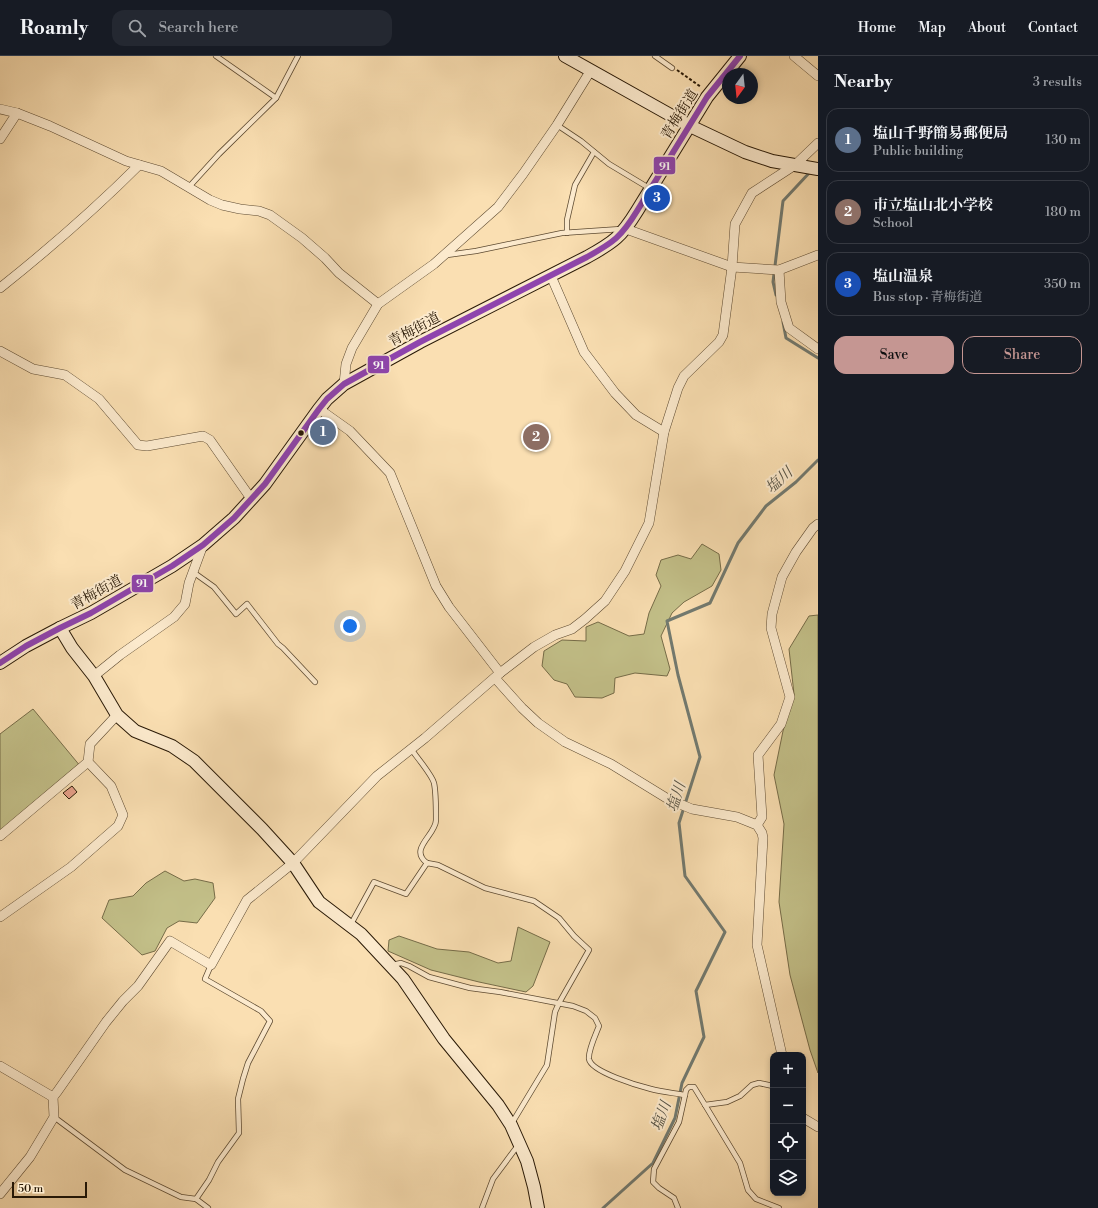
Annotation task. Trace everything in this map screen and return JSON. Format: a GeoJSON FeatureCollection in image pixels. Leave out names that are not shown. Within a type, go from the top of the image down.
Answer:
{"type":"FeatureCollection","features":[{"type":"Feature","properties":{"kind":"street"},"geometry":{"type":"LineString","coordinates":[[565,56],[690,126],[745,152],[772,161],[818,169]]}},
{"type":"Feature","properties":{"kind":"street","name":"青梅街道"},"geometry":{"type":"LineString","coordinates":[[0,663],[26,646],[91,613],[172,566],[203,545],[252,500],[319,409],[328,398],[344,384],[420,342],[551,276],[610,244],[626,229],[710,93],[740,56]]}},
{"type":"Feature","properties":{"kind":"street"},"geometry":{"type":"LineString","coordinates":[[794,56],[818,76]]}},
{"type":"Feature","properties":{"kind":"street"},"geometry":{"type":"LineString","coordinates":[[344,384],[346,364],[352,348],[378,304],[406,285],[443,256],[498,207],[557,125],[591,70]]}},
{"type":"Feature","properties":{"kind":"street"},"geometry":{"type":"LineString","coordinates":[[0,109],[17,113],[50,126],[126,161],[161,171],[188,188],[222,205],[270,214],[302,238],[339,272],[378,304]]}},
{"type":"Feature","properties":{"kind":"street"},"geometry":{"type":"LineString","coordinates":[[0,139],[17,113]]}},
{"type":"Feature","properties":{"kind":"street"},"geometry":{"type":"LineString","coordinates":[[0,1194],[30,1157],[54,1117],[53,1097],[106,1022],[123,1000],[138,986],[170,942],[211,965],[247,900],[293,863],[377,776],[498,675],[534,647],[555,635],[572,628],[585,619],[605,601],[625,571],[649,523],[664,432],[678,388],[684,376],[719,342],[723,335],[732,267],[735,224],[752,193],[796,165],[818,143]]}},
{"type":"Feature","properties":{"kind":"street"},"geometry":{"type":"LineString","coordinates":[[0,288],[43,254],[102,201],[139,165]]}},
{"type":"Feature","properties":{"kind":"street"},"geometry":{"type":"LineString","coordinates":[[626,229],[732,267],[778,270],[818,254]]}},
{"type":"Feature","properties":{"kind":"street"},"geometry":{"type":"LineString","coordinates":[[778,270],[781,302],[790,328],[818,349]]}},
{"type":"Feature","properties":{"kind":"street"},"geometry":{"type":"LineString","coordinates":[[551,276],[584,352],[615,393],[636,415],[664,432]]}},
{"type":"Feature","properties":{"kind":"street"},"geometry":{"type":"LineString","coordinates":[[0,351],[33,369],[65,375],[99,400],[138,444],[147,446],[203,436],[210,440],[252,500]]}},
{"type":"Feature","properties":{"kind":"street"},"geometry":{"type":"LineString","coordinates":[[319,409],[350,431],[390,473],[436,586],[449,608],[527,713],[538,723],[565,742],[611,764],[668,799],[692,810],[737,817],[757,825],[763,838],[757,945],[781,1052]]}},
{"type":"Feature","properties":{"kind":"street"},"geometry":{"type":"LineString","coordinates":[[757,825],[762,817],[758,755],[781,724],[790,697],[771,628],[772,614],[782,577],[796,552],[813,528],[818,524]]}},
{"type":"Feature","properties":{"kind":"street"},"geometry":{"type":"LineString","coordinates":[[94,676],[120,654],[174,616],[185,604],[189,583],[203,545]]}},
{"type":"Feature","properties":{"kind":"street"},"geometry":{"type":"LineString","coordinates":[[60,628],[72,648],[94,676],[117,715],[135,731],[172,746],[194,761],[262,829],[293,863],[319,902],[361,934],[403,980],[444,1039],[498,1105],[511,1125],[520,1143],[534,1187],[538,1208]]}},
{"type":"Feature","properties":{"kind":"street"},"geometry":{"type":"LineString","coordinates":[[0,836],[88,762],[90,744],[117,715]]}},
{"type":"Feature","properties":{"kind":"street"},"geometry":{"type":"LineString","coordinates":[[0,917],[71,867],[118,826],[123,815],[111,786],[88,762]]}},
{"type":"Feature","properties":{"kind":"street"},"geometry":{"type":"LineString","coordinates":[[0,1066],[53,1097]]}},
{"type":"Feature","properties":{"kind":"street"},"geometry":{"type":"LineString","coordinates":[[806,1120],[818,1127]]}},
{"type":"Feature","properties":{"kind":"lane"},"geometry":{"type":"LineString","coordinates":[[216,56],[276,98]]}},
{"type":"Feature","properties":{"kind":"lane"},"geometry":{"type":"LineString","coordinates":[[188,188],[219,154],[276,98],[298,56]]}},
{"type":"Feature","properties":{"kind":"lane"},"geometry":{"type":"LineString","coordinates":[[655,56],[672,68]]}},
{"type":"Feature","properties":{"kind":"lane"},"geometry":{"type":"LineString","coordinates":[[557,125],[582,141],[608,164],[651,189]]}},
{"type":"Feature","properties":{"kind":"lane"},"geometry":{"type":"LineString","coordinates":[[567,233],[567,220],[575,185],[594,152]]}},
{"type":"Feature","properties":{"kind":"lane"},"geometry":{"type":"LineString","coordinates":[[443,256],[567,233],[626,229]]}},
{"type":"Feature","properties":{"kind":"lane"},"geometry":{"type":"LineString","coordinates":[[193,572],[214,587],[236,614],[247,604],[278,644],[315,682]]}},
{"type":"Feature","properties":{"kind":"lane"},"geometry":{"type":"LineString","coordinates":[[411,749],[434,781],[436,822],[422,846],[420,854],[421,858],[427,863],[438,865],[484,888],[534,901],[559,918],[574,936],[589,950],[555,1012],[548,1065],[511,1125]]}},
{"type":"Feature","properties":{"kind":"lane"},"geometry":{"type":"LineString","coordinates":[[350,926],[374,882],[406,894],[427,863]]}},
{"type":"Feature","properties":{"kind":"lane"},"geometry":{"type":"LineString","coordinates":[[390,965],[401,963],[430,977],[470,988],[500,992],[579,1008],[595,1018],[599,1026],[589,1054],[589,1060],[596,1067],[612,1076],[651,1089],[683,1094]]}},
{"type":"Feature","properties":{"kind":"lane"},"geometry":{"type":"LineString","coordinates":[[196,1199],[209,1180],[218,1162],[239,1133],[238,1099],[243,1079],[248,1063],[270,1021],[261,1011],[205,978],[211,965]]}},
{"type":"Feature","properties":{"kind":"lane"},"geometry":{"type":"LineString","coordinates":[[705,1105],[726,1102],[740,1096],[752,1085],[759,1083],[770,1085]]}},
{"type":"Feature","properties":{"kind":"lane"},"geometry":{"type":"LineString","coordinates":[[678,1208],[674,1198],[653,1182],[654,1169],[679,1122],[683,1094],[689,1087],[694,1087],[740,1163],[748,1190],[756,1199],[779,1208]]}},
{"type":"Feature","properties":{"kind":"lane"},"geometry":{"type":"LineString","coordinates":[[54,1117],[125,1170],[181,1197],[196,1199],[208,1208]]}},
{"type":"Feature","properties":{"kind":"lane"},"geometry":{"type":"LineString","coordinates":[[482,1208],[493,1179],[520,1143]]}},
{"type":"Feature","properties":{"kind":"path"},"geometry":{"type":"LineString","coordinates":[[672,68],[680,71],[710,93]]}},
{"type":"Feature","properties":{"kind":"shaded area"},"geometry":{"type":"Polygon","coordinates":[[[702,544],[719,554],[721,570],[712,586],[684,602],[672,613],[661,636],[670,669],[667,676],[635,673],[615,678],[614,693],[602,698],[575,697],[567,684],[554,680],[542,666],[544,651],[562,640],[586,641],[586,627],[598,622],[629,636],[644,634],[649,613],[661,586],[656,575],[661,560],[678,555],[691,559],[702,544]]]}},
{"type":"Feature","properties":{"kind":"shaded area"},"geometry":{"type":"Polygon","coordinates":[[[818,615],[818,1073],[810,1050],[790,975],[779,902],[784,824],[774,775],[783,731],[794,694],[789,649],[809,616],[818,615]]]}},
{"type":"Feature","properties":{"kind":"shaded area"},"geometry":{"type":"Polygon","coordinates":[[[33,709],[81,767],[0,836],[0,734],[33,709]]]}},
{"type":"Feature","properties":{"kind":"shaded area"},"geometry":{"type":"Polygon","coordinates":[[[165,871],[184,881],[195,879],[213,883],[215,898],[197,923],[179,921],[167,928],[155,951],[142,955],[102,918],[109,900],[133,896],[146,883],[165,871]]]}},
{"type":"Feature","properties":{"kind":"shaded area"},"geometry":{"type":"Polygon","coordinates":[[[518,927],[550,942],[533,986],[526,992],[431,970],[388,951],[389,940],[399,936],[437,949],[469,952],[498,963],[511,961],[518,927]]]}},
{"type":"Feature","properties":{"kind":"building"},"geometry":{"type":"Polygon","coordinates":[[[72,786],[77,792],[69,799],[63,793],[72,786]]]}},
{"type":"Feature","properties":{"kind":"waterway","name":"塩川"},"geometry":{"type":"LineString","coordinates":[[776,295],[773,282],[783,201],[811,171]]}},
{"type":"Feature","properties":{"kind":"waterway","name":"塩川"},"geometry":{"type":"LineString","coordinates":[[783,322],[786,338],[818,358]]}},
{"type":"Feature","properties":{"kind":"waterway","name":"塩川"},"geometry":{"type":"LineString","coordinates":[[603,1208],[653,1163],[675,1118],[682,1083],[704,1037],[696,991],[725,932],[685,876],[679,823],[700,757],[678,675],[667,621],[710,603],[738,543],[766,506],[796,482],[818,460]]}},
{"type":"Feature","properties":{"kind":"transit line","name":"91"},"geometry":{"type":"LineString","coordinates":[[0,663],[26,646],[91,613],[172,566],[203,545],[234,518],[265,484],[319,409],[327,399],[344,384],[420,342],[587,257],[610,243],[621,233],[631,220],[707,97],[740,56]]}},
{"type":"Feature","properties":{"kind":"place","name":"塩山温泉"},"geometry":{"type":"Point","coordinates":[657,198]}},
{"type":"Feature","properties":{"kind":"place","name":"塩山千野簡易郵便局"},"geometry":{"type":"Point","coordinates":[323,432]}},
{"type":"Feature","properties":{"kind":"place","name":"市立塩山北小学校"},"geometry":{"type":"Point","coordinates":[536,437]}}]}
